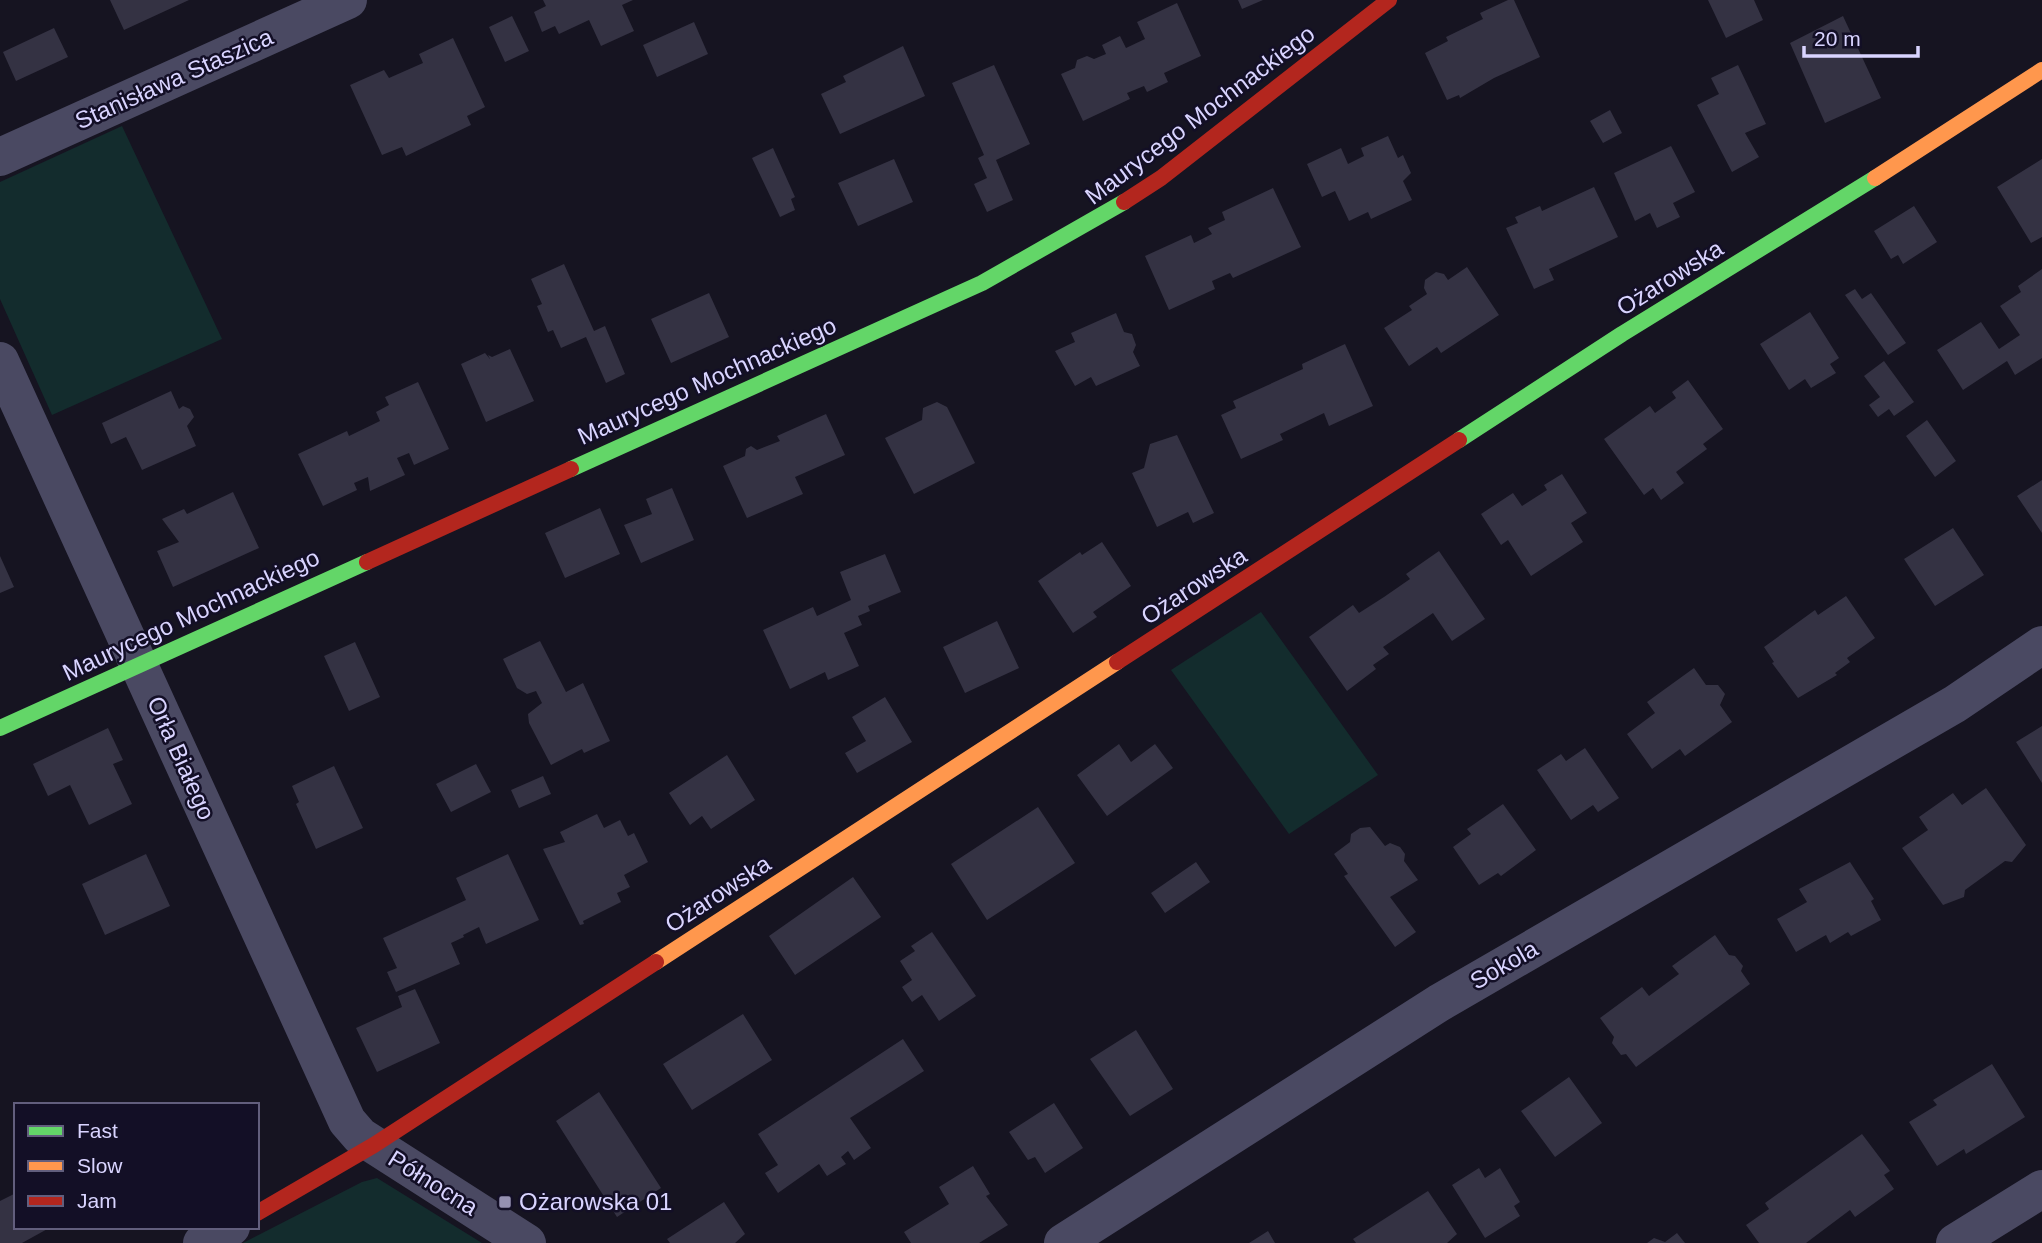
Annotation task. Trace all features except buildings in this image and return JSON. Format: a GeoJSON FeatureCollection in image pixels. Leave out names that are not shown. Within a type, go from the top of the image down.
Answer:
{"type":"FeatureCollection","features":[{"type":"Feature","properties":{"kind":"street","name":"Stanisława Staszica"},"geometry":{"type":"LineString","coordinates":[[0,158],[348,0]]}},
{"type":"Feature","properties":{"kind":"street","name":"Maurycego Mochnackiego"},"geometry":{"type":"LineString","coordinates":[[0,729],[982,283],[1038,254],[1161,178],[1389,0]]}},
{"type":"Feature","properties":{"kind":"street","name":"Ożarowska"},"geometry":{"type":"LineString","coordinates":[[259,1212],[374,1145],[1622,334],[1874,179],[2042,70]]}},
{"type":"Feature","properties":{"kind":"street","name":"Orła Białego"},"geometry":{"type":"LineString","coordinates":[[0,361],[341,1109],[355,1131],[374,1145]]}},
{"type":"Feature","properties":{"kind":"street","name":"Sokola"},"geometry":{"type":"LineString","coordinates":[[1063,1243],[1439,1003],[1955,704],[2042,646]]}},
{"type":"Feature","properties":{"kind":"street","name":"Północna"},"geometry":{"type":"LineString","coordinates":[[374,1145],[527,1243]]}},
{"type":"Feature","properties":{"kind":"street"},"geometry":{"type":"LineString","coordinates":[[1955,1243],[2042,1189]]}},
{"type":"Feature","properties":{"kind":"street"},"geometry":{"type":"LineString","coordinates":[[202,1243],[227,1229]]}},
{"type":"Feature","properties":{"kind":"green space"},"geometry":{"type":"Polygon","coordinates":[[[122,126],[222,339],[52,415],[0,299],[0,182],[122,126]]]}},
{"type":"Feature","properties":{"kind":"green space"},"geometry":{"type":"Polygon","coordinates":[[[1261,612],[1378,775],[1289,834],[1171,670],[1261,612]]]}},
{"type":"Feature","properties":{"kind":"green space"},"geometry":{"type":"Polygon","coordinates":[[[377,1178],[482,1243],[243,1243],[362,1182],[377,1178]]]}},
{"type":"Feature","properties":{"kind":"traffic: fast"},"geometry":{"type":"LineString","coordinates":[[1459,440],[1622,334],[1875,178]]}},
{"type":"Feature","properties":{"kind":"traffic: fast"},"geometry":{"type":"LineString","coordinates":[[571,469],[982,283],[1124,202]]}},
{"type":"Feature","properties":{"kind":"traffic: fast"},"geometry":{"type":"LineString","coordinates":[[0,728],[367,562]]}},
{"type":"Feature","properties":{"kind":"traffic: slow"},"geometry":{"type":"LineString","coordinates":[[1875,178],[2042,70]]}},
{"type":"Feature","properties":{"kind":"traffic: slow"},"geometry":{"type":"LineString","coordinates":[[656,962],[1117,662]]}},
{"type":"Feature","properties":{"kind":"traffic: jam"},"geometry":{"type":"LineString","coordinates":[[1124,202],[1161,178],[1389,0]]}},
{"type":"Feature","properties":{"kind":"traffic: jam"},"geometry":{"type":"LineString","coordinates":[[1117,662],[1459,440]]}},
{"type":"Feature","properties":{"kind":"traffic: jam"},"geometry":{"type":"LineString","coordinates":[[367,562],[571,469]]}},
{"type":"Feature","properties":{"kind":"traffic: jam"},"geometry":{"type":"LineString","coordinates":[[259,1212],[374,1145],[656,962]]}},
{"type":"Feature","properties":{"kind":"place","name":"Ożarowska 01"},"geometry":{"type":"Point","coordinates":[505,1202]}}]}
